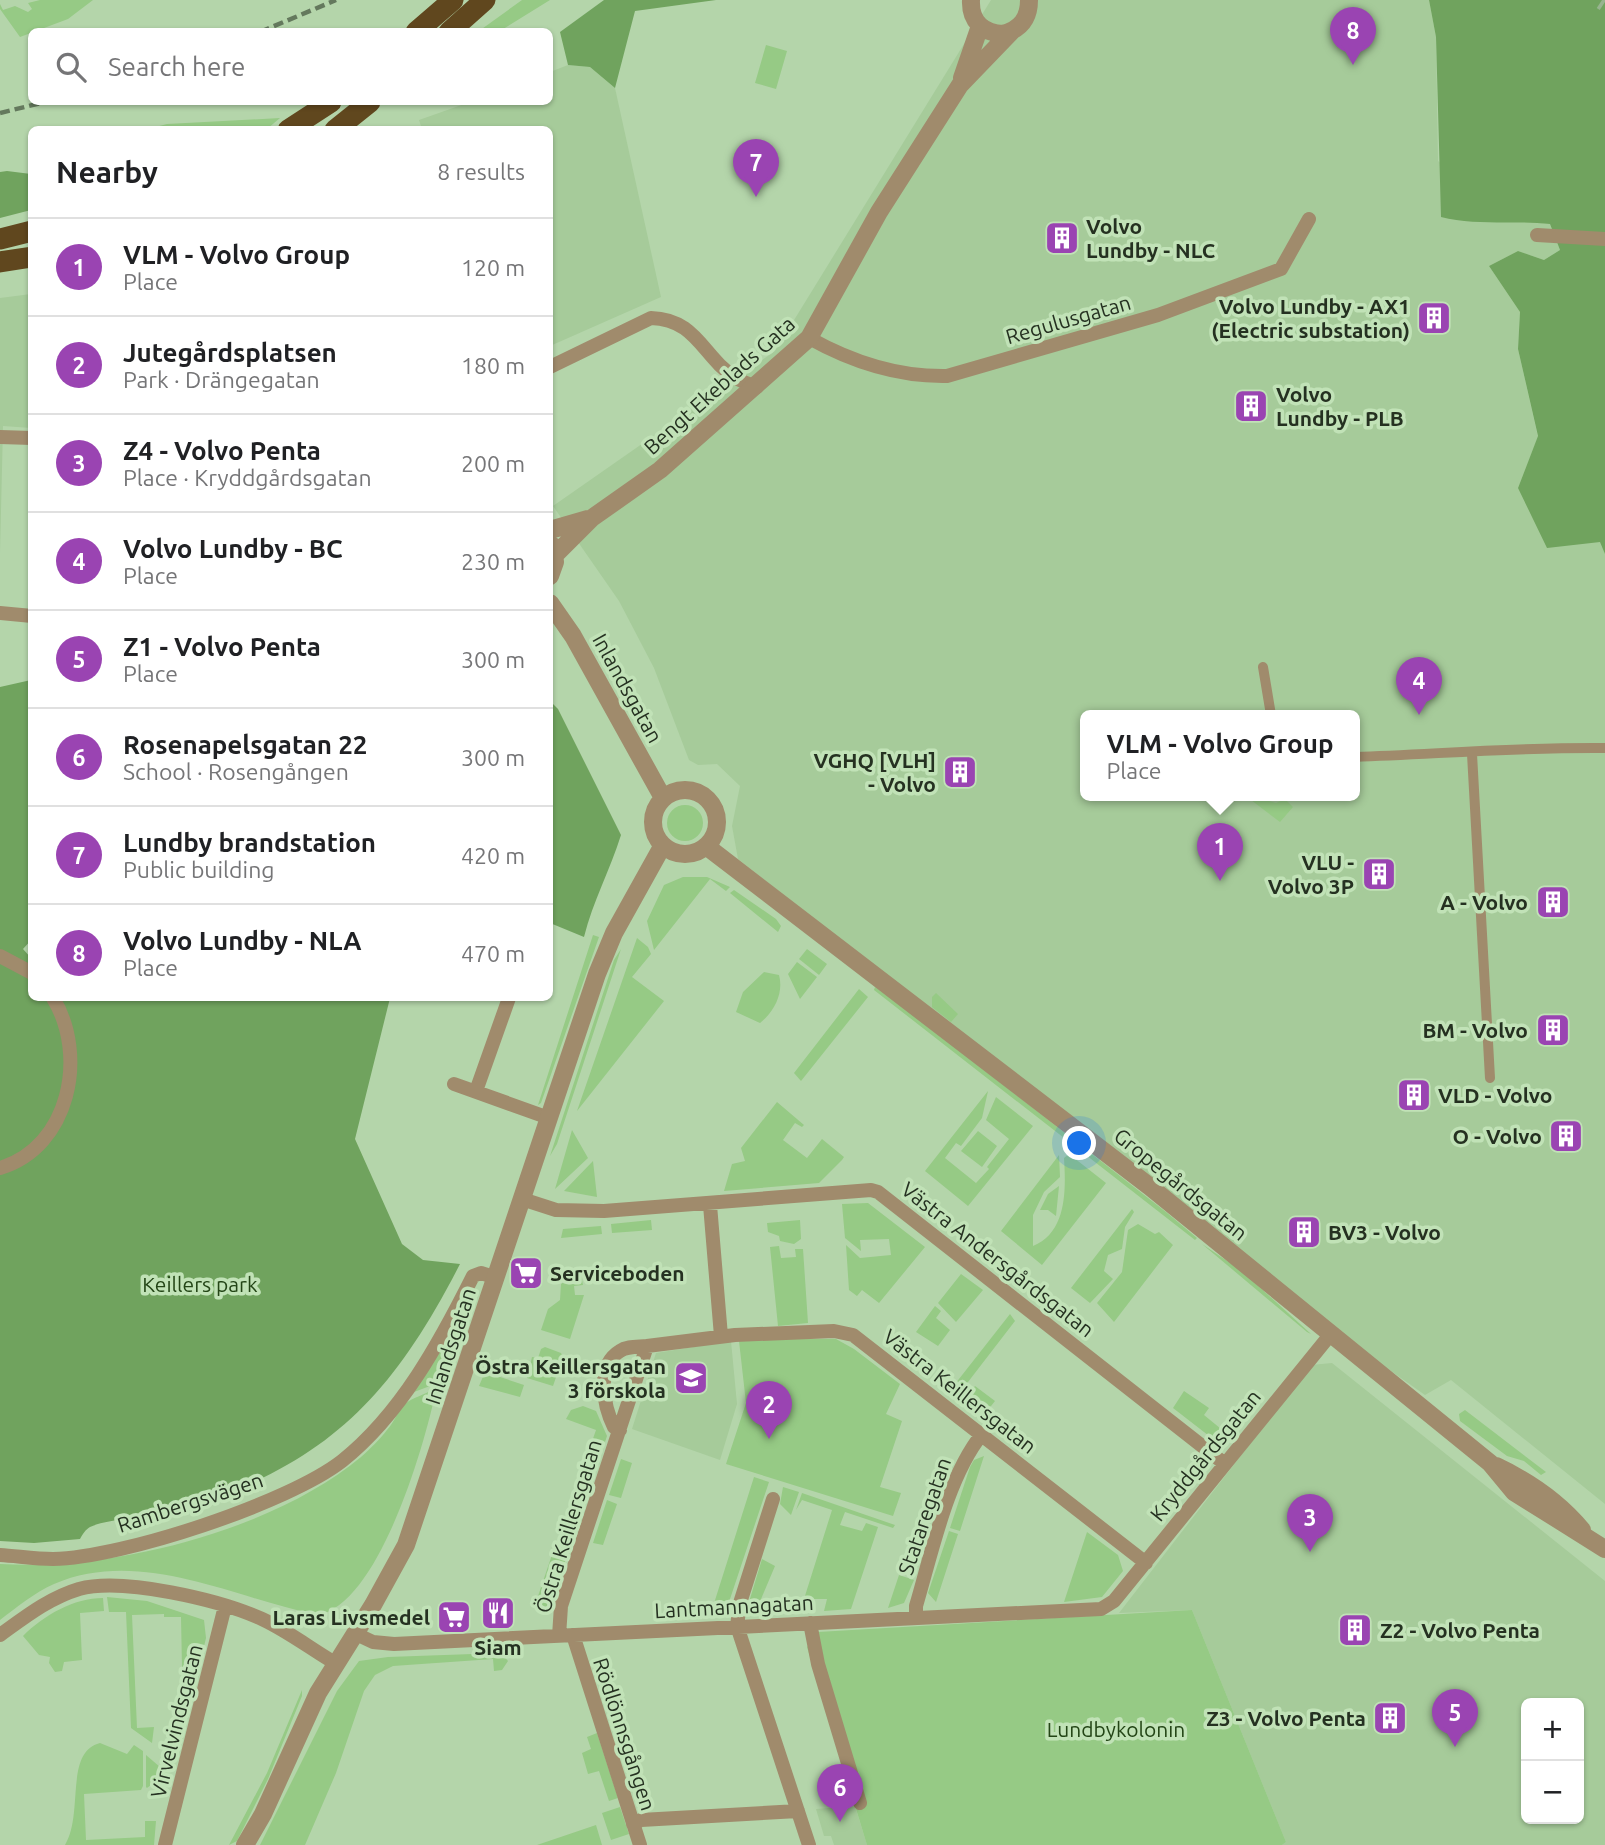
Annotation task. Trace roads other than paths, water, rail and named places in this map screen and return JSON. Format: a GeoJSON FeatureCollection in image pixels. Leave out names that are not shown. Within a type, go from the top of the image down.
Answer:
{"type":"FeatureCollection","features":[{"type":"Feature","properties":{"kind":"highway"},"geometry":{"type":"LineString","coordinates":[[421,28],[453,0]]}},
{"type":"Feature","properties":{"kind":"highway"},"geometry":{"type":"LineString","coordinates":[[454,28],[485,0]]}},
{"type":"Feature","properties":{"kind":"highway"},"geometry":{"type":"LineString","coordinates":[[294,126],[326,105]]}},
{"type":"Feature","properties":{"kind":"highway"},"geometry":{"type":"LineString","coordinates":[[340,126],[366,105]]}},
{"type":"Feature","properties":{"kind":"highway"},"geometry":{"type":"LineString","coordinates":[[0,239],[28,232]]}},
{"type":"Feature","properties":{"kind":"highway"},"geometry":{"type":"LineString","coordinates":[[0,262],[28,258]]}},
{"type":"Feature","properties":{"kind":"street"},"geometry":{"type":"LineString","coordinates":[[971,0],[974,18],[980,26],[995,33],[1012,32]]}},
{"type":"Feature","properties":{"kind":"street","name":"Bengt Ekeblads Gata"},"geometry":{"type":"LineString","coordinates":[[553,546],[660,470],[757,387],[809,338],[879,212],[960,85],[1026,18],[1029,0]]}},
{"type":"Feature","properties":{"kind":"street","name":"Bengt Ekeblads Gata"},"geometry":{"type":"LineString","coordinates":[[960,85],[980,26]]}},
{"type":"Feature","properties":{"kind":"street","name":"Regulusgatan"},"geometry":{"type":"LineString","coordinates":[[809,338],[835,352],[912,377],[947,376],[1158,315],[1281,269],[1309,219]]}},
{"type":"Feature","properties":{"kind":"street"},"geometry":{"type":"LineString","coordinates":[[1537,235],[1605,239]]}},
{"type":"Feature","properties":{"kind":"street"},"geometry":{"type":"LineString","coordinates":[[553,367],[651,318],[669,319],[701,342],[734,377],[757,387]]}},
{"type":"Feature","properties":{"kind":"street"},"geometry":{"type":"LineString","coordinates":[[0,437],[28,439]]}},
{"type":"Feature","properties":{"kind":"street","name":"Bengt Ekeblads Gata"},"geometry":{"type":"LineString","coordinates":[[553,529],[592,518]]}},
{"type":"Feature","properties":{"kind":"street","name":"Inlandsgatan"},"geometry":{"type":"LineString","coordinates":[[553,607],[573,636],[663,798]]}},
{"type":"Feature","properties":{"kind":"street"},"geometry":{"type":"LineString","coordinates":[[0,613],[28,616]]}},
{"type":"Feature","properties":{"kind":"street"},"geometry":{"type":"LineString","coordinates":[[1263,667],[1270,710]]}},
{"type":"Feature","properties":{"kind":"street"},"geometry":{"type":"LineString","coordinates":[[1360,757],[1472,754],[1537,748],[1605,748]]}},
{"type":"Feature","properties":{"kind":"street"},"geometry":{"type":"LineString","coordinates":[[1472,754],[1490,1078]]}},
{"type":"Feature","properties":{"kind":"street"},"geometry":{"type":"LineString","coordinates":[[689,790],[708,800],[717,823],[706,846],[694,852],[681,853],[663,845],[656,835],[653,822],[655,809],[663,798],[675,791],[689,790]]}},
{"type":"Feature","properties":{"kind":"street","name":"Inlandsgatan"},"geometry":{"type":"LineString","coordinates":[[245,1845],[335,1663],[356,1634],[406,1545],[597,974],[614,933],[663,845]]}},
{"type":"Feature","properties":{"kind":"street","name":"Gropegårdsgatan"},"geometry":{"type":"LineString","coordinates":[[706,846],[1149,1186],[1490,1463],[1514,1492],[1605,1549]]}},
{"type":"Feature","properties":{"kind":"street"},"geometry":{"type":"LineString","coordinates":[[0,956],[28,971]]}},
{"type":"Feature","properties":{"kind":"street"},"geometry":{"type":"LineString","coordinates":[[0,1168],[20,1161],[41,1144],[51,1133],[63,1104],[69,1078],[69,1036],[53,1001]]}},
{"type":"Feature","properties":{"kind":"street"},"geometry":{"type":"LineString","coordinates":[[476,1091],[508,1001]]}},
{"type":"Feature","properties":{"kind":"street"},"geometry":{"type":"LineString","coordinates":[[454,1084],[549,1118]]}},
{"type":"Feature","properties":{"kind":"street","name":"Västra Andersgårdsgatan"},"geometry":{"type":"LineString","coordinates":[[522,1199],[556,1210],[604,1211],[710,1205],[871,1190],[878,1192],[1224,1464]]}},
{"type":"Feature","properties":{"kind":"street"},"geometry":{"type":"LineString","coordinates":[[710,1205],[721,1336]]}},
{"type":"Feature","properties":{"kind":"street","name":"Rambergsvägen"},"geometry":{"type":"LineString","coordinates":[[0,1555],[64,1558],[161,1538],[258,1505],[309,1480],[341,1462],[401,1400],[473,1276],[481,1273],[497,1278]]}},
{"type":"Feature","properties":{"kind":"street","name":"Västra Keillersgatan"},"geometry":{"type":"LineString","coordinates":[[721,1336],[846,1332],[982,1434],[1146,1563]]}},
{"type":"Feature","properties":{"kind":"street","name":"Kryddgårdsgatan"},"geometry":{"type":"LineString","coordinates":[[1114,1601],[1330,1335]]}},
{"type":"Feature","properties":{"kind":"street","name":"Östra Keillersgatan"},"geometry":{"type":"LineString","coordinates":[[620,1430],[614,1427],[605,1409],[602,1391],[607,1373],[619,1351],[721,1336]]}},
{"type":"Feature","properties":{"kind":"street","name":"Östra Keillersgatan"},"geometry":{"type":"LineString","coordinates":[[570,1635],[561,1606],[647,1346]]}},
{"type":"Feature","properties":{"kind":"street","name":"Stataregatan"},"geometry":{"type":"LineString","coordinates":[[916,1617],[916,1606],[965,1458],[982,1434]]}},
{"type":"Feature","properties":{"kind":"street"},"geometry":{"type":"LineString","coordinates":[[773,1499],[740,1603],[737,1626],[809,1845]]}},
{"type":"Feature","properties":{"kind":"street"},"geometry":{"type":"LineString","coordinates":[[0,1635],[61,1596],[100,1586],[138,1587],[225,1606],[277,1627],[335,1663]]}},
{"type":"Feature","properties":{"kind":"street","name":"Lantmannagatan"},"geometry":{"type":"LineString","coordinates":[[356,1634],[373,1642],[394,1644],[916,1617],[1094,1611],[1114,1601]]}},
{"type":"Feature","properties":{"kind":"street","name":"Virvelvindsgatan"},"geometry":{"type":"LineString","coordinates":[[165,1845],[225,1606]]}},
{"type":"Feature","properties":{"kind":"street"},"geometry":{"type":"LineString","coordinates":[[810,1623],[821,1674],[860,1803]]}},
{"type":"Feature","properties":{"kind":"street","name":"Rödlönnsgången"},"geometry":{"type":"LineString","coordinates":[[570,1635],[640,1845]]}},
{"type":"Feature","properties":{"kind":"street"},"geometry":{"type":"LineString","coordinates":[[633,1824],[641,1820],[798,1811]]}},
{"type":"Feature","properties":{"kind":"railway"},"geometry":{"type":"LineString","coordinates":[[270,28],[336,0]]}},
{"type":"Feature","properties":{"kind":"railway"},"geometry":{"type":"LineString","coordinates":[[0,113],[33,105]]}},
{"type":"Feature","properties":{"kind":"place","name":"Volvo Lundby - NLA"},"geometry":{"type":"Point","coordinates":[1353,65]}},
{"type":"Feature","properties":{"kind":"place","name":"Lundby brandstation"},"geometry":{"type":"Point","coordinates":[756,197]}},
{"type":"Feature","properties":{"kind":"place","name":"Volvo Lundby - NLC"},"geometry":{"type":"Point","coordinates":[1062,238]}},
{"type":"Feature","properties":{"kind":"place","name":"Volvo Lundby - AX1 (Electric substation)"},"geometry":{"type":"Point","coordinates":[1434,318]}},
{"type":"Feature","properties":{"kind":"place","name":"Volvo Lundby - PLB"},"geometry":{"type":"Point","coordinates":[1251,406]}},
{"type":"Feature","properties":{"kind":"place","name":"Volvo Lundby - BC"},"geometry":{"type":"Point","coordinates":[1419,715]}},
{"type":"Feature","properties":{"kind":"place","name":"VGHQ [VLH] - Volvo"},"geometry":{"type":"Point","coordinates":[960,772]}},
{"type":"Feature","properties":{"kind":"place","name":"VLU - Volvo 3P"},"geometry":{"type":"Point","coordinates":[1379,874]}},
{"type":"Feature","properties":{"kind":"place","name":"VLM - Volvo Group"},"geometry":{"type":"Point","coordinates":[1220,881]}},
{"type":"Feature","properties":{"kind":"place","name":"A - Volvo"},"geometry":{"type":"Point","coordinates":[1553,902]}},
{"type":"Feature","properties":{"kind":"place","name":"BM - Volvo"},"geometry":{"type":"Point","coordinates":[1553,1030]}},
{"type":"Feature","properties":{"kind":"place","name":"VLD - Volvo"},"geometry":{"type":"Point","coordinates":[1414,1095]}},
{"type":"Feature","properties":{"kind":"place","name":"O - Volvo"},"geometry":{"type":"Point","coordinates":[1566,1136]}},
{"type":"Feature","properties":{"kind":"place","name":"BV3 - Volvo"},"geometry":{"type":"Point","coordinates":[1304,1232]}},
{"type":"Feature","properties":{"kind":"place","name":"Serviceboden"},"geometry":{"type":"Point","coordinates":[526,1273]}},
{"type":"Feature","properties":{"kind":"place","name":"Östra Keillersgatan 3 förskola"},"geometry":{"type":"Point","coordinates":[691,1378]}},
{"type":"Feature","properties":{"kind":"place","name":"Jutegårdsplatsen"},"geometry":{"type":"Point","coordinates":[769,1439]}},
{"type":"Feature","properties":{"kind":"place","name":"Z4 - Volvo Penta"},"geometry":{"type":"Point","coordinates":[1310,1552]}},
{"type":"Feature","properties":{"kind":"place","name":"Siam"},"geometry":{"type":"Point","coordinates":[498,1613]}},
{"type":"Feature","properties":{"kind":"place","name":"Laras Livsmedel"},"geometry":{"type":"Point","coordinates":[454,1617]}},
{"type":"Feature","properties":{"kind":"place","name":"Z2 - Volvo Penta"},"geometry":{"type":"Point","coordinates":[1355,1630]}},
{"type":"Feature","properties":{"kind":"place","name":"Z3 - Volvo Penta"},"geometry":{"type":"Point","coordinates":[1390,1718]}},
{"type":"Feature","properties":{"kind":"place","name":"Z1 - Volvo Penta"},"geometry":{"type":"Point","coordinates":[1455,1747]}},
{"type":"Feature","properties":{"kind":"place","name":"Rosenapelsgatan 22"},"geometry":{"type":"Point","coordinates":[840,1822]}},
{"type":"Feature","properties":{"kind":"park label","name":"Keillers park"},"geometry":{"type":"Point","coordinates":[200,1284]}},
{"type":"Feature","properties":{"kind":"park label","name":"Lundbykolonin"},"geometry":{"type":"Point","coordinates":[1116,1729]}}]}
